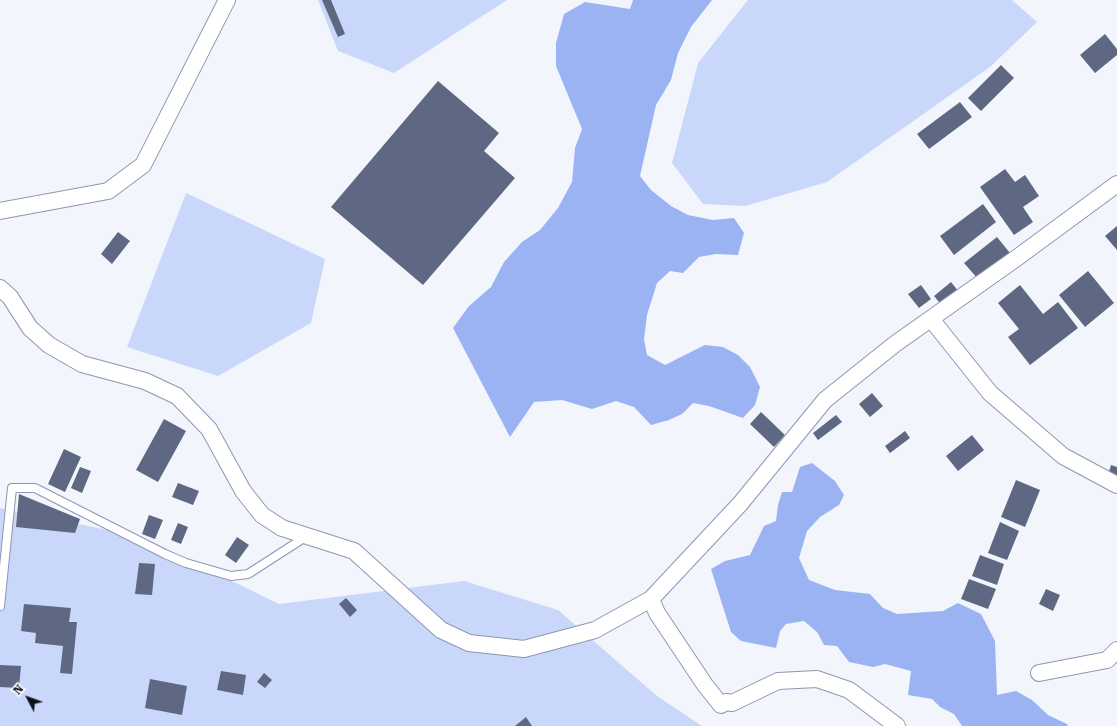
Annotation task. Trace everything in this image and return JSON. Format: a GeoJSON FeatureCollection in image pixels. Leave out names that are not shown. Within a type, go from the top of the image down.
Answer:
{"type":"FeatureCollection","features":[{"type":"Feature","properties":{"kind":"street"},"geometry":{"type":"LineString","coordinates":[[0,212],[108,192],[143,165],[227,0]]}},
{"type":"Feature","properties":{"kind":"street"},"geometry":{"type":"LineString","coordinates":[[0,288],[10,297],[30,328],[49,344],[82,364],[145,381],[177,396],[209,429],[242,491],[262,515],[282,528],[354,550],[440,630],[470,642],[524,649],[595,630],[651,599],[740,504],[825,400],[853,376],[1117,184]]}},
{"type":"Feature","properties":{"kind":"street"},"geometry":{"type":"LineString","coordinates":[[931,319],[990,393],[1063,456],[1117,485]]}},
{"type":"Feature","properties":{"kind":"street"},"geometry":{"type":"LineString","coordinates":[[651,599],[657,613],[705,685],[721,704],[726,702],[732,703],[778,681],[817,679],[849,690],[897,726]]}},
{"type":"Feature","properties":{"kind":"street"},"geometry":{"type":"LineString","coordinates":[[1039,674],[1107,660],[1117,650]]}},
{"type":"Feature","properties":{"kind":"lane"},"geometry":{"type":"LineString","coordinates":[[0,606],[12,488],[35,488],[165,554],[186,563],[231,576],[248,574],[307,536]]}},
{"type":"Feature","properties":{"kind":"shaded area"},"geometry":{"type":"Polygon","coordinates":[[[318,0],[507,0],[394,73],[338,51],[318,0]]]}},
{"type":"Feature","properties":{"kind":"shaded area"},"geometry":{"type":"Polygon","coordinates":[[[748,0],[1012,0],[1037,22],[990,67],[827,182],[745,206],[703,204],[672,163],[698,63],[748,0]]]}},
{"type":"Feature","properties":{"kind":"shaded area"},"geometry":{"type":"Polygon","coordinates":[[[186,193],[325,259],[311,323],[218,376],[127,347],[186,193]]]}},
{"type":"Feature","properties":{"kind":"shaded area"},"geometry":{"type":"Polygon","coordinates":[[[0,508],[142,537],[279,604],[464,581],[558,610],[657,696],[702,726],[0,726],[0,508]]]}},
{"type":"Feature","properties":{"kind":"water"},"geometry":{"type":"Polygon","coordinates":[[[633,0],[712,0],[691,27],[678,53],[671,80],[656,105],[640,176],[651,190],[671,206],[688,215],[713,220],[734,218],[744,233],[738,255],[716,254],[699,257],[683,273],[670,271],[657,283],[647,315],[644,339],[647,355],[665,365],[705,345],[723,347],[738,355],[750,367],[760,387],[755,405],[743,418],[709,406],[693,403],[682,414],[669,420],[651,425],[634,407],[616,401],[592,409],[562,400],[534,402],[510,437],[453,328],[469,306],[491,287],[504,262],[522,242],[540,230],[558,208],[572,182],[575,148],[582,129],[556,66],[556,43],[564,14],[585,2],[630,9],[633,0]]]}},
{"type":"Feature","properties":{"kind":"water"},"geometry":{"type":"Polygon","coordinates":[[[812,463],[835,481],[844,495],[839,505],[820,517],[807,531],[799,558],[809,580],[835,590],[870,594],[883,608],[897,614],[943,611],[958,603],[981,614],[995,641],[997,695],[1016,691],[1032,700],[1048,715],[1067,724],[1068,726],[962,726],[954,714],[940,707],[932,699],[908,695],[911,671],[885,664],[873,667],[849,662],[837,646],[824,645],[817,632],[804,621],[786,624],[780,631],[776,648],[741,641],[731,632],[711,569],[725,561],[750,555],[764,526],[776,521],[778,505],[782,492],[792,492],[800,467],[812,463]]]}},
{"type":"Feature","properties":{"kind":"building"},"geometry":{"type":"Polygon","coordinates":[[[322,0],[331,0],[345,34],[338,37],[322,0]]]}},
{"type":"Feature","properties":{"kind":"building"},"geometry":{"type":"Polygon","coordinates":[[[1105,34],[1117,49],[1117,55],[1095,73],[1080,55],[1105,34]]]}},
{"type":"Feature","properties":{"kind":"building"},"geometry":{"type":"Polygon","coordinates":[[[1001,65],[1014,78],[981,111],[968,98],[1001,65]]]}},
{"type":"Feature","properties":{"kind":"building"},"geometry":{"type":"Polygon","coordinates":[[[438,81],[499,133],[484,151],[515,178],[423,285],[331,207],[438,81]]]}},
{"type":"Feature","properties":{"kind":"building"},"geometry":{"type":"Polygon","coordinates":[[[960,102],[972,117],[929,149],[917,134],[960,102]]]}},
{"type":"Feature","properties":{"kind":"building"},"geometry":{"type":"Polygon","coordinates":[[[1005,169],[1015,182],[1025,175],[1039,196],[1023,207],[1033,222],[1014,235],[980,187],[1005,169]]]}},
{"type":"Feature","properties":{"kind":"building"},"geometry":{"type":"Polygon","coordinates":[[[983,204],[996,222],[954,255],[940,236],[983,204]]]}},
{"type":"Feature","properties":{"kind":"building"},"geometry":{"type":"Polygon","coordinates":[[[1117,226],[1117,250],[1105,236],[1117,226]]]}},
{"type":"Feature","properties":{"kind":"building"},"geometry":{"type":"Polygon","coordinates":[[[118,232],[130,241],[112,264],[101,254],[118,232]]]}},
{"type":"Feature","properties":{"kind":"building"},"geometry":{"type":"Polygon","coordinates":[[[997,237],[1010,253],[978,279],[964,263],[997,237]]]}},
{"type":"Feature","properties":{"kind":"building"},"geometry":{"type":"Polygon","coordinates":[[[1088,271],[1114,303],[1085,327],[1059,295],[1088,271]]]}},
{"type":"Feature","properties":{"kind":"building"},"geometry":{"type":"Polygon","coordinates":[[[951,282],[959,292],[943,307],[934,296],[951,282]]]}},
{"type":"Feature","properties":{"kind":"building"},"geometry":{"type":"Polygon","coordinates":[[[921,285],[931,299],[919,308],[908,294],[921,285]]]}},
{"type":"Feature","properties":{"kind":"building"},"geometry":{"type":"Polygon","coordinates":[[[1020,285],[1043,314],[1058,302],[1078,328],[1030,365],[1008,337],[1019,329],[998,303],[1020,285]]]}},
{"type":"Feature","properties":{"kind":"building"},"geometry":{"type":"Polygon","coordinates":[[[872,393],[883,406],[870,417],[859,404],[872,393]]]}},
{"type":"Feature","properties":{"kind":"building"},"geometry":{"type":"Polygon","coordinates":[[[761,412],[785,435],[774,447],[750,424],[761,412]]]}},
{"type":"Feature","properties":{"kind":"building"},"geometry":{"type":"Polygon","coordinates":[[[836,415],[842,422],[818,440],[813,433],[836,415]]]}},
{"type":"Feature","properties":{"kind":"building"},"geometry":{"type":"Polygon","coordinates":[[[164,419],[186,431],[158,482],[136,470],[164,419]]]}},
{"type":"Feature","properties":{"kind":"building"},"geometry":{"type":"Polygon","coordinates":[[[905,431],[910,438],[890,453],[885,446],[905,431]]]}},
{"type":"Feature","properties":{"kind":"building"},"geometry":{"type":"Polygon","coordinates":[[[972,435],[984,450],[958,471],[946,456],[972,435]]]}},
{"type":"Feature","properties":{"kind":"building"},"geometry":{"type":"Polygon","coordinates":[[[64,449],[81,457],[65,492],[48,484],[64,449]]]}},
{"type":"Feature","properties":{"kind":"building"},"geometry":{"type":"Polygon","coordinates":[[[1111,465],[1117,467],[1117,478],[1108,475],[1111,465]]]}},
{"type":"Feature","properties":{"kind":"building"},"geometry":{"type":"Polygon","coordinates":[[[80,467],[91,471],[82,493],[71,488],[80,467]]]}},
{"type":"Feature","properties":{"kind":"building"},"geometry":{"type":"Polygon","coordinates":[[[1016,480],[1040,490],[1025,527],[1001,517],[1016,480]]]}},
{"type":"Feature","properties":{"kind":"building"},"geometry":{"type":"Polygon","coordinates":[[[178,483],[199,491],[193,505],[172,497],[178,483]]]}},
{"type":"Feature","properties":{"kind":"building"},"geometry":{"type":"Polygon","coordinates":[[[19,494],[80,519],[75,533],[16,527],[19,494]]]}},
{"type":"Feature","properties":{"kind":"building"},"geometry":{"type":"Polygon","coordinates":[[[149,515],[163,520],[155,539],[142,534],[149,515]]]}},
{"type":"Feature","properties":{"kind":"building"},"geometry":{"type":"Polygon","coordinates":[[[1000,522],[1019,531],[1007,560],[988,553],[1000,522]]]}},
{"type":"Feature","properties":{"kind":"building"},"geometry":{"type":"Polygon","coordinates":[[[178,523],[188,527],[181,544],[171,540],[178,523]]]}},
{"type":"Feature","properties":{"kind":"building"},"geometry":{"type":"Polygon","coordinates":[[[237,537],[249,545],[236,563],[225,555],[237,537]]]}},
{"type":"Feature","properties":{"kind":"building"},"geometry":{"type":"Polygon","coordinates":[[[980,555],[1004,564],[997,585],[972,576],[980,555]]]}},
{"type":"Feature","properties":{"kind":"building"},"geometry":{"type":"Polygon","coordinates":[[[139,563],[155,564],[152,595],[135,594],[139,563]]]}},
{"type":"Feature","properties":{"kind":"building"},"geometry":{"type":"Polygon","coordinates":[[[969,579],[996,589],[988,609],[961,599],[969,579]]]}},
{"type":"Feature","properties":{"kind":"building"},"geometry":{"type":"Polygon","coordinates":[[[1046,589],[1060,595],[1053,611],[1039,604],[1046,589]]]}},
{"type":"Feature","properties":{"kind":"building"},"geometry":{"type":"Polygon","coordinates":[[[346,598],[357,610],[350,617],[339,604],[346,598]]]}},
{"type":"Feature","properties":{"kind":"building"},"geometry":{"type":"Polygon","coordinates":[[[24,604],[71,608],[69,622],[77,622],[72,674],[60,673],[63,646],[35,643],[36,633],[21,631],[24,604]]]}},
{"type":"Feature","properties":{"kind":"building"},"geometry":{"type":"Polygon","coordinates":[[[0,665],[21,666],[19,688],[0,687],[0,665]]]}},
{"type":"Feature","properties":{"kind":"building"},"geometry":{"type":"Polygon","coordinates":[[[221,671],[246,675],[243,695],[217,690],[221,671]]]}},
{"type":"Feature","properties":{"kind":"building"},"geometry":{"type":"Polygon","coordinates":[[[264,673],[272,680],[265,688],[257,682],[264,673]]]}},
{"type":"Feature","properties":{"kind":"building"},"geometry":{"type":"Polygon","coordinates":[[[150,679],[187,686],[182,715],[145,708],[150,679]]]}},
{"type":"Feature","properties":{"kind":"building"},"geometry":{"type":"Polygon","coordinates":[[[526,717],[532,726],[515,726],[526,717]]]}}]}
